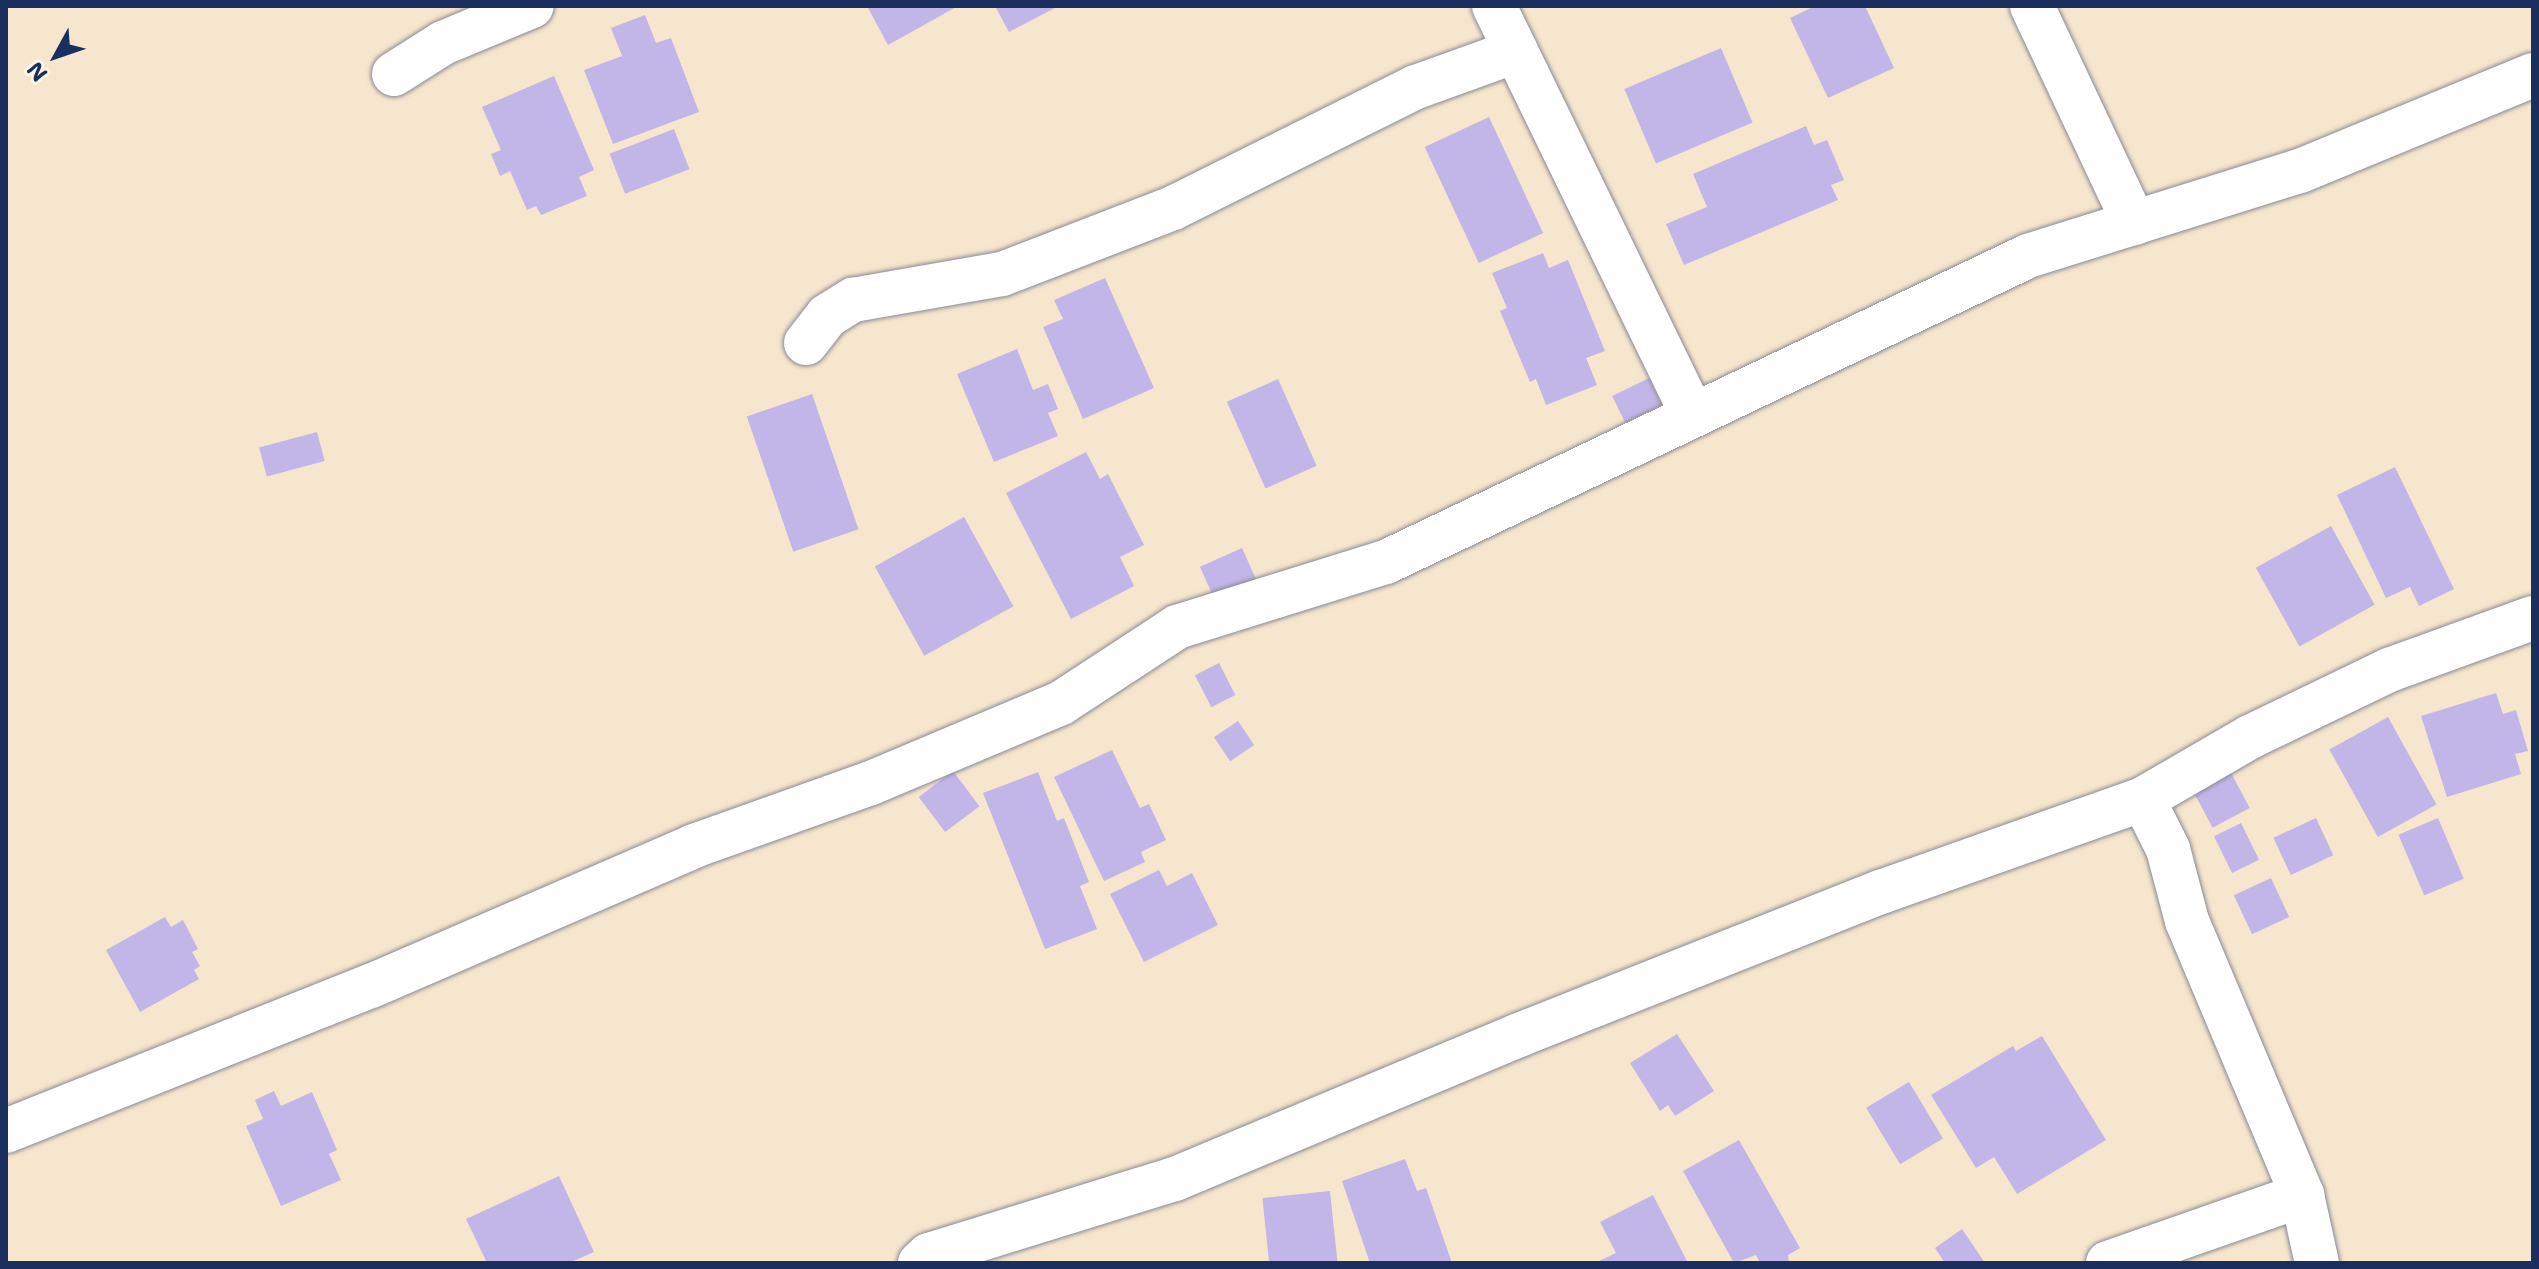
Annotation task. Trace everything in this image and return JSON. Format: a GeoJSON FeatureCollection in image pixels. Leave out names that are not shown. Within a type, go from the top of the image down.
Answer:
{"type":"FeatureCollection","features":[{"type":"Feature","properties":{"kind":"street"},"geometry":{"type":"LineString","coordinates":[[394,74],[443,43],[532,6]]}},
{"type":"Feature","properties":{"kind":"street"},"geometry":{"type":"LineString","coordinates":[[1494,6],[1692,413]]}},
{"type":"Feature","properties":{"kind":"street"},"geometry":{"type":"LineString","coordinates":[[2032,6],[2134,223]]}},
{"type":"Feature","properties":{"kind":"street"},"geometry":{"type":"LineString","coordinates":[[806,343],[827,316],[853,300],[1002,274],[1173,208],[1416,87],[1516,51]]}},
{"type":"Feature","properties":{"kind":"street"},"geometry":{"type":"LineString","coordinates":[[6,1131],[371,986],[694,846],[871,783],[1061,703],[1177,627],[1386,562],[1692,413],[2028,256],[2300,171],[2533,75]]}},
{"type":"Feature","properties":{"kind":"street"},"geometry":{"type":"LineString","coordinates":[[920,1263],[929,1255],[1175,1179],[1852,904],[2143,799],[2250,737],[2389,670],[2533,618]]}},
{"type":"Feature","properties":{"kind":"street"},"geometry":{"type":"LineString","coordinates":[[2143,799],[2168,849],[2187,921],[2302,1195],[2317,1263]]}},
{"type":"Feature","properties":{"kind":"street"},"geometry":{"type":"LineString","coordinates":[[2108,1263],[2302,1195]]}},
{"type":"Feature","properties":{"kind":"building"},"geometry":{"type":"Polygon","coordinates":[[[867,6],[958,6],[888,45],[867,6]]]}},
{"type":"Feature","properties":{"kind":"building"},"geometry":{"type":"Polygon","coordinates":[[[995,6],[1059,6],[1009,32],[995,6]]]}},
{"type":"Feature","properties":{"kind":"building"},"geometry":{"type":"Polygon","coordinates":[[[1815,6],[1865,6],[1894,68],[1828,98],[1790,18],[1815,6]]]}},
{"type":"Feature","properties":{"kind":"building"},"geometry":{"type":"Polygon","coordinates":[[[645,15],[656,43],[671,38],[699,112],[613,144],[584,70],[622,56],[611,28],[645,15]]]}},
{"type":"Feature","properties":{"kind":"building"},"geometry":{"type":"Polygon","coordinates":[[[1721,48],[1753,123],[1656,164],[1624,89],[1721,48]]]}},
{"type":"Feature","properties":{"kind":"building"},"geometry":{"type":"Polygon","coordinates":[[[554,76],[594,170],[579,177],[587,196],[541,215],[536,206],[527,210],[510,171],[500,176],[491,154],[501,150],[482,107],[554,76]]]}},
{"type":"Feature","properties":{"kind":"building"},"geometry":{"type":"Polygon","coordinates":[[[1489,117],[1543,233],[1479,263],[1425,147],[1489,117]]]}},
{"type":"Feature","properties":{"kind":"building"},"geometry":{"type":"Polygon","coordinates":[[[1806,126],[1814,145],[1827,140],[1844,180],[1831,185],[1838,200],[1684,265],[1666,224],[1707,207],[1693,174],[1806,126]]]}},
{"type":"Feature","properties":{"kind":"building"},"geometry":{"type":"Polygon","coordinates":[[[674,129],[689,169],[625,194],[610,154],[674,129]]]}},
{"type":"Feature","properties":{"kind":"building"},"geometry":{"type":"Polygon","coordinates":[[[1543,253],[1549,268],[1568,260],[1605,351],[1586,358],[1597,385],[1546,405],[1536,379],[1530,382],[1500,311],[1507,308],[1492,273],[1543,253]]]}},
{"type":"Feature","properties":{"kind":"building"},"geometry":{"type":"Polygon","coordinates":[[[1105,278],[1154,388],[1083,419],[1043,327],[1063,319],[1054,300],[1105,278]]]}},
{"type":"Feature","properties":{"kind":"building"},"geometry":{"type":"Polygon","coordinates":[[[1017,349],[1033,390],[1048,384],[1058,409],[1048,413],[1058,436],[994,462],[957,374],[1017,349]]]}},
{"type":"Feature","properties":{"kind":"building"},"geometry":{"type":"Polygon","coordinates":[[[1649,378],[1662,405],[1625,423],[1612,396],[1649,378]]]}},
{"type":"Feature","properties":{"kind":"building"},"geometry":{"type":"Polygon","coordinates":[[[1278,379],[1317,466],[1265,489],[1227,402],[1278,379]]]}},
{"type":"Feature","properties":{"kind":"building"},"geometry":{"type":"Polygon","coordinates":[[[812,394],[859,529],[793,552],[747,416],[812,394]]]}},
{"type":"Feature","properties":{"kind":"building"},"geometry":{"type":"Polygon","coordinates":[[[317,432],[325,461],[267,477],[259,448],[317,432]]]}},
{"type":"Feature","properties":{"kind":"building"},"geometry":{"type":"Polygon","coordinates":[[[1086,452],[1100,479],[1108,474],[1144,545],[1120,557],[1134,586],[1071,619],[1006,493],[1086,452]]]}},
{"type":"Feature","properties":{"kind":"building"},"geometry":{"type":"Polygon","coordinates":[[[2395,467],[2454,589],[2419,606],[2410,587],[2386,598],[2337,495],[2395,467]]]}},
{"type":"Feature","properties":{"kind":"building"},"geometry":{"type":"Polygon","coordinates":[[[964,517],[1013,606],[924,656],[875,566],[964,517]]]}},
{"type":"Feature","properties":{"kind":"building"},"geometry":{"type":"Polygon","coordinates":[[[2331,526],[2375,605],[2299,646],[2256,568],[2331,526]]]}},
{"type":"Feature","properties":{"kind":"building"},"geometry":{"type":"Polygon","coordinates":[[[1242,548],[1256,579],[1214,598],[1200,567],[1242,548]]]}},
{"type":"Feature","properties":{"kind":"building"},"geometry":{"type":"Polygon","coordinates":[[[1219,663],[1235,695],[1211,707],[1195,675],[1219,663]]]}},
{"type":"Feature","properties":{"kind":"building"},"geometry":{"type":"Polygon","coordinates":[[[2496,693],[2503,714],[2516,710],[2528,751],[2515,754],[2521,774],[2447,797],[2421,716],[2496,693]]]}},
{"type":"Feature","properties":{"kind":"building"},"geometry":{"type":"Polygon","coordinates":[[[2388,717],[2436,804],[2378,837],[2329,749],[2388,717]]]}},
{"type":"Feature","properties":{"kind":"building"},"geometry":{"type":"Polygon","coordinates":[[[1238,721],[1254,745],[1230,761],[1214,737],[1238,721]]]}},
{"type":"Feature","properties":{"kind":"building"},"geometry":{"type":"Polygon","coordinates":[[[1112,750],[1140,808],[1149,804],[1166,840],[1141,852],[1145,862],[1104,881],[1054,777],[1112,750]]]}},
{"type":"Feature","properties":{"kind":"building"},"geometry":{"type":"Polygon","coordinates":[[[953,771],[979,806],[945,832],[919,797],[953,771]]]}},
{"type":"Feature","properties":{"kind":"building"},"geometry":{"type":"Polygon","coordinates":[[[2230,771],[2250,808],[2213,828],[2193,791],[2230,771]]]}},
{"type":"Feature","properties":{"kind":"building"},"geometry":{"type":"Polygon","coordinates":[[[1038,772],[1057,821],[1064,818],[1089,882],[1080,886],[1097,929],[1045,949],[983,793],[1038,772]]]}},
{"type":"Feature","properties":{"kind":"building"},"geometry":{"type":"Polygon","coordinates":[[[2316,818],[2333,855],[2291,875],[2273,838],[2316,818]]]}},
{"type":"Feature","properties":{"kind":"building"},"geometry":{"type":"Polygon","coordinates":[[[2438,818],[2464,879],[2424,896],[2398,835],[2438,818]]]}},
{"type":"Feature","properties":{"kind":"building"},"geometry":{"type":"Polygon","coordinates":[[[2241,823],[2259,860],[2232,873],[2214,836],[2241,823]]]}},
{"type":"Feature","properties":{"kind":"building"},"geometry":{"type":"Polygon","coordinates":[[[1159,870],[1167,886],[1192,873],[1218,925],[1144,962],[1110,894],[1159,870]]]}},
{"type":"Feature","properties":{"kind":"building"},"geometry":{"type":"Polygon","coordinates":[[[2271,878],[2289,917],[2252,934],[2234,895],[2271,878]]]}},
{"type":"Feature","properties":{"kind":"building"},"geometry":{"type":"Polygon","coordinates":[[[165,917],[171,927],[183,920],[198,949],[192,952],[200,966],[194,970],[199,979],[140,1012],[106,950],[165,917]]]}},
{"type":"Feature","properties":{"kind":"building"},"geometry":{"type":"Polygon","coordinates":[[[1677,1034],[1714,1091],[1675,1116],[1668,1105],[1660,1111],[1630,1063],[1677,1034]]]}},
{"type":"Feature","properties":{"kind":"building"},"geometry":{"type":"Polygon","coordinates":[[[2042,1036],[2106,1140],[2017,1194],[1994,1157],[1976,1168],[1931,1095],[2013,1046],[2016,1051],[2042,1036]]]}},
{"type":"Feature","properties":{"kind":"building"},"geometry":{"type":"Polygon","coordinates":[[[1909,1082],[1943,1139],[1900,1164],[1866,1108],[1909,1082]]]}},
{"type":"Feature","properties":{"kind":"building"},"geometry":{"type":"Polygon","coordinates":[[[274,1091],[281,1106],[312,1092],[337,1150],[329,1154],[341,1180],[281,1206],[246,1126],[263,1119],[255,1100],[274,1091]]]}},
{"type":"Feature","properties":{"kind":"building"},"geometry":{"type":"Polygon","coordinates":[[[1739,1140],[1800,1248],[1788,1255],[1789,1263],[1760,1263],[1756,1255],[1734,1263],[1683,1171],[1739,1140]]]}},
{"type":"Feature","properties":{"kind":"building"},"geometry":{"type":"Polygon","coordinates":[[[1405,1159],[1417,1191],[1426,1188],[1452,1263],[1370,1263],[1342,1181],[1405,1159]]]}},
{"type":"Feature","properties":{"kind":"building"},"geometry":{"type":"Polygon","coordinates":[[[559,1176],[594,1252],[569,1263],[487,1263],[466,1219],[559,1176]]]}},
{"type":"Feature","properties":{"kind":"building"},"geometry":{"type":"Polygon","coordinates":[[[1330,1191],[1338,1263],[1269,1263],[1262,1198],[1330,1191]]]}},
{"type":"Feature","properties":{"kind":"building"},"geometry":{"type":"Polygon","coordinates":[[[1653,1195],[1688,1263],[1595,1263],[1616,1253],[1600,1222],[1653,1195]]]}},
{"type":"Feature","properties":{"kind":"building"},"geometry":{"type":"Polygon","coordinates":[[[1962,1229],[1985,1263],[1945,1263],[1935,1248],[1962,1229]]]}}]}
